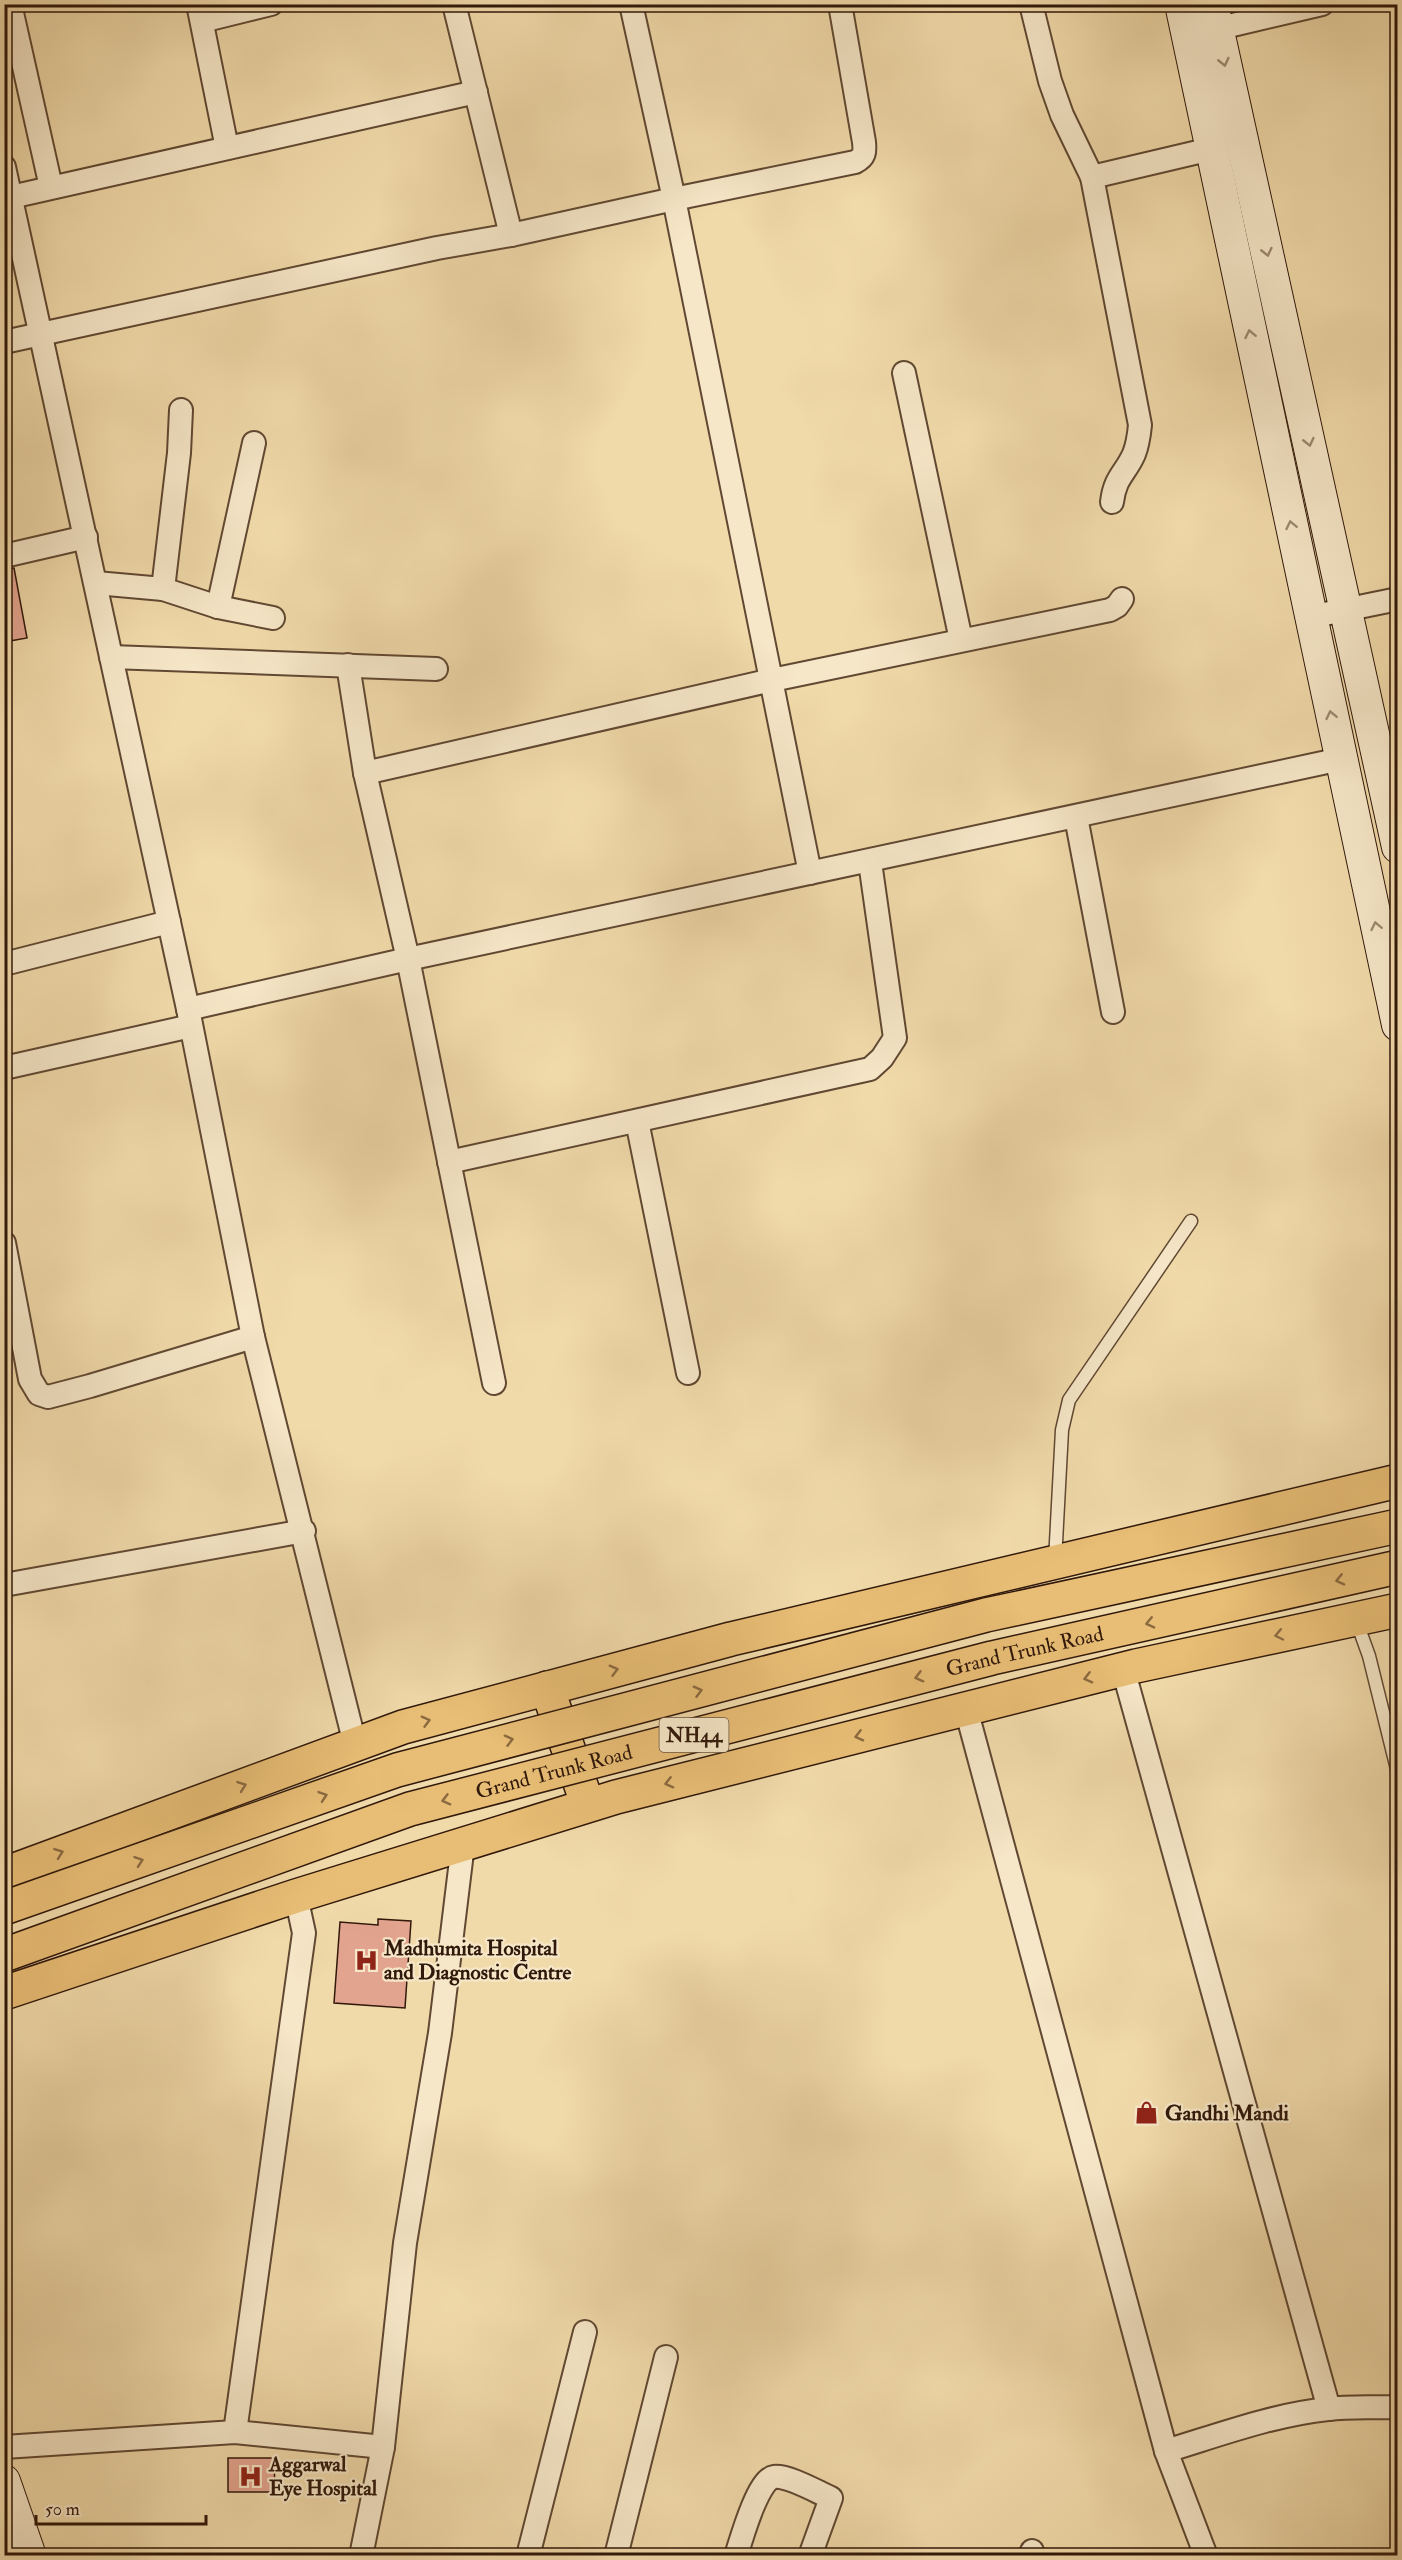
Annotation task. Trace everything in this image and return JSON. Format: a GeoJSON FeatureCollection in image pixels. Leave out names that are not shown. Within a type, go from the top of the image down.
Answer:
{"type":"FeatureCollection","features":[{"type":"Feature","properties":{"kind":"highway"},"geometry":{"type":"LineString","coordinates":[[4,1874],[403,1727],[731,1639],[1398,1481]]}},
{"type":"Feature","properties":{"kind":"highway","name":"Grand Trunk Road"},"geometry":{"type":"LineString","coordinates":[[4,1908],[397,1770],[986,1615],[1398,1526]]}},
{"type":"Feature","properties":{"kind":"highway","name":"Grand Trunk Road"},"geometry":{"type":"LineString","coordinates":[[4,1955],[410,1809],[992,1658],[1398,1567]]}},
{"type":"Feature","properties":{"kind":"highway"},"geometry":{"type":"LineString","coordinates":[[4,1993],[296,1896],[588,1805],[1124,1669],[1398,1610]]}},
{"type":"Feature","properties":{"kind":"highway"},"geometry":{"type":"LineString","coordinates":[[547,1688],[588,1805]]}},
{"type":"Feature","properties":{"kind":"street"},"geometry":{"type":"LineString","coordinates":[[10,4],[51,188]]}},
{"type":"Feature","properties":{"kind":"street"},"geometry":{"type":"LineString","coordinates":[[227,148],[200,13],[271,4]]}},
{"type":"Feature","properties":{"kind":"street"},"geometry":{"type":"LineString","coordinates":[[454,4],[512,235]]}},
{"type":"Feature","properties":{"kind":"street"},"geometry":{"type":"LineString","coordinates":[[631,4],[674,199],[810,873]]}},
{"type":"Feature","properties":{"kind":"street"},"geometry":{"type":"LineString","coordinates":[[4,342],[437,248],[512,235],[855,162],[862,159],[865,152],[840,4]]}},
{"type":"Feature","properties":{"kind":"street"},"geometry":{"type":"LineString","coordinates":[[1031,4],[1062,115],[1092,177],[1140,425],[1133,457],[1114,485],[1112,502]]}},
{"type":"Feature","properties":{"kind":"street"},"geometry":{"type":"LineString","coordinates":[[1181,4],[1398,1025]]}},
{"type":"Feature","properties":{"kind":"street"},"geometry":{"type":"LineString","coordinates":[[1186,36],[1214,17],[1322,4]]}},
{"type":"Feature","properties":{"kind":"street"},"geometry":{"type":"LineString","coordinates":[[1214,17],[1398,847]]}},
{"type":"Feature","properties":{"kind":"street"},"geometry":{"type":"LineString","coordinates":[[11,197],[476,92]]}},
{"type":"Feature","properties":{"kind":"street"},"geometry":{"type":"LineString","coordinates":[[1092,177],[1211,150]]}},
{"type":"Feature","properties":{"kind":"street"},"geometry":{"type":"LineString","coordinates":[[4,167],[169,922],[253,1337],[304,1532],[355,1744]]}},
{"type":"Feature","properties":{"kind":"street"},"geometry":{"type":"LineString","coordinates":[[904,373],[961,640]]}},
{"type":"Feature","properties":{"kind":"street"},"geometry":{"type":"LineString","coordinates":[[163,589],[179,453],[181,410]]}},
{"type":"Feature","properties":{"kind":"street"},"geometry":{"type":"LineString","coordinates":[[218,607],[254,443]]}},
{"type":"Feature","properties":{"kind":"street"},"geometry":{"type":"LineString","coordinates":[[4,556],[86,537]]}},
{"type":"Feature","properties":{"kind":"street"},"geometry":{"type":"LineString","coordinates":[[96,583],[163,589],[218,607],[273,618]]}},
{"type":"Feature","properties":{"kind":"street"},"geometry":{"type":"LineString","coordinates":[[365,773],[772,680],[1110,610],[1122,599]]}},
{"type":"Feature","properties":{"kind":"street"},"geometry":{"type":"LineString","coordinates":[[1310,618],[1398,599]]}},
{"type":"Feature","properties":{"kind":"street"},"geometry":{"type":"LineString","coordinates":[[111,657],[436,669]]}},
{"type":"Feature","properties":{"kind":"street"},"geometry":{"type":"LineString","coordinates":[[348,665],[365,773],[408,959],[494,1383]]}},
{"type":"Feature","properties":{"kind":"street"},"geometry":{"type":"LineString","coordinates":[[4,1068],[408,959],[1341,759]]}},
{"type":"Feature","properties":{"kind":"street"},"geometry":{"type":"LineString","coordinates":[[1076,816],[1113,1012]]}},
{"type":"Feature","properties":{"kind":"street"},"geometry":{"type":"LineString","coordinates":[[449,1162],[870,1069],[876,1065],[895,1038],[870,861]]}},
{"type":"Feature","properties":{"kind":"street"},"geometry":{"type":"LineString","coordinates":[[4,964],[169,922]]}},
{"type":"Feature","properties":{"kind":"street"},"geometry":{"type":"LineString","coordinates":[[637,1121],[688,1373]]}},
{"type":"Feature","properties":{"kind":"street"},"geometry":{"type":"LineString","coordinates":[[4,1243],[9,1281],[30,1379],[39,1394],[48,1396],[253,1337]]}},
{"type":"Feature","properties":{"kind":"street"},"geometry":{"type":"LineString","coordinates":[[4,1585],[304,1532]]}},
{"type":"Feature","properties":{"kind":"street"},"geometry":{"type":"LineString","coordinates":[[1124,1669],[1329,2409]]}},
{"type":"Feature","properties":{"kind":"street"},"geometry":{"type":"LineString","coordinates":[[966,1709],[1166,2451],[1206,2556]]}},
{"type":"Feature","properties":{"kind":"street"},"geometry":{"type":"LineString","coordinates":[[361,2556],[383,2447],[405,2243],[440,2033],[463,1844]]}},
{"type":"Feature","properties":{"kind":"street"},"geometry":{"type":"LineString","coordinates":[[235,2432],[304,1933],[296,1896]]}},
{"type":"Feature","properties":{"kind":"street"},"geometry":{"type":"LineString","coordinates":[[528,2556],[585,2332]]}},
{"type":"Feature","properties":{"kind":"street"},"geometry":{"type":"LineString","coordinates":[[616,2556],[666,2357]]}},
{"type":"Feature","properties":{"kind":"street"},"geometry":{"type":"LineString","coordinates":[[1166,2451],[1260,2422],[1329,2409],[1398,2407]]}},
{"type":"Feature","properties":{"kind":"street"},"geometry":{"type":"LineString","coordinates":[[4,2447],[235,2432],[383,2447]]}},
{"type":"Feature","properties":{"kind":"street"},"geometry":{"type":"LineString","coordinates":[[736,2556],[760,2490],[768,2479],[774,2477],[783,2478],[831,2498],[810,2556]]}},
{"type":"Feature","properties":{"kind":"street"},"geometry":{"type":"LineString","coordinates":[[4,2481],[30,2556]]}},
{"type":"Feature","properties":{"kind":"street"},"geometry":{"type":"LineString","coordinates":[[4,2542],[9,2556]]}},
{"type":"Feature","properties":{"kind":"lane"},"geometry":{"type":"LineString","coordinates":[[1055,1562],[1062,1430],[1069,1400],[1191,1221]]}},
{"type":"Feature","properties":{"kind":"lane"},"geometry":{"type":"LineString","coordinates":[[1356,1619],[1369,1656],[1398,1773]]}},
{"type":"Feature","properties":{"kind":"building"},"geometry":{"type":"Polygon","coordinates":[[[14,568],[27,638],[4,642],[4,569],[14,568]]]}},
{"type":"Feature","properties":{"kind":"building"},"geometry":{"type":"Polygon","coordinates":[[[378,1919],[411,1921],[405,2008],[334,2003],[340,1922],[378,1925],[378,1919]]]}},
{"type":"Feature","properties":{"kind":"building"},"geometry":{"type":"Polygon","coordinates":[[[228,2458],[274,2458],[275,2492],[228,2492],[228,2458]]]}},
{"type":"Feature","properties":{"kind":"place","name":"Madhumita Hospital and Diagnostic Centre"},"geometry":{"type":"Point","coordinates":[366,1960]}},
{"type":"Feature","properties":{"kind":"place","name":"Gandhi Mandi"},"geometry":{"type":"Point","coordinates":[1147,2113]}},
{"type":"Feature","properties":{"kind":"place","name":"Aggarwal Eye Hospital"},"geometry":{"type":"Point","coordinates":[251,2476]}}]}
